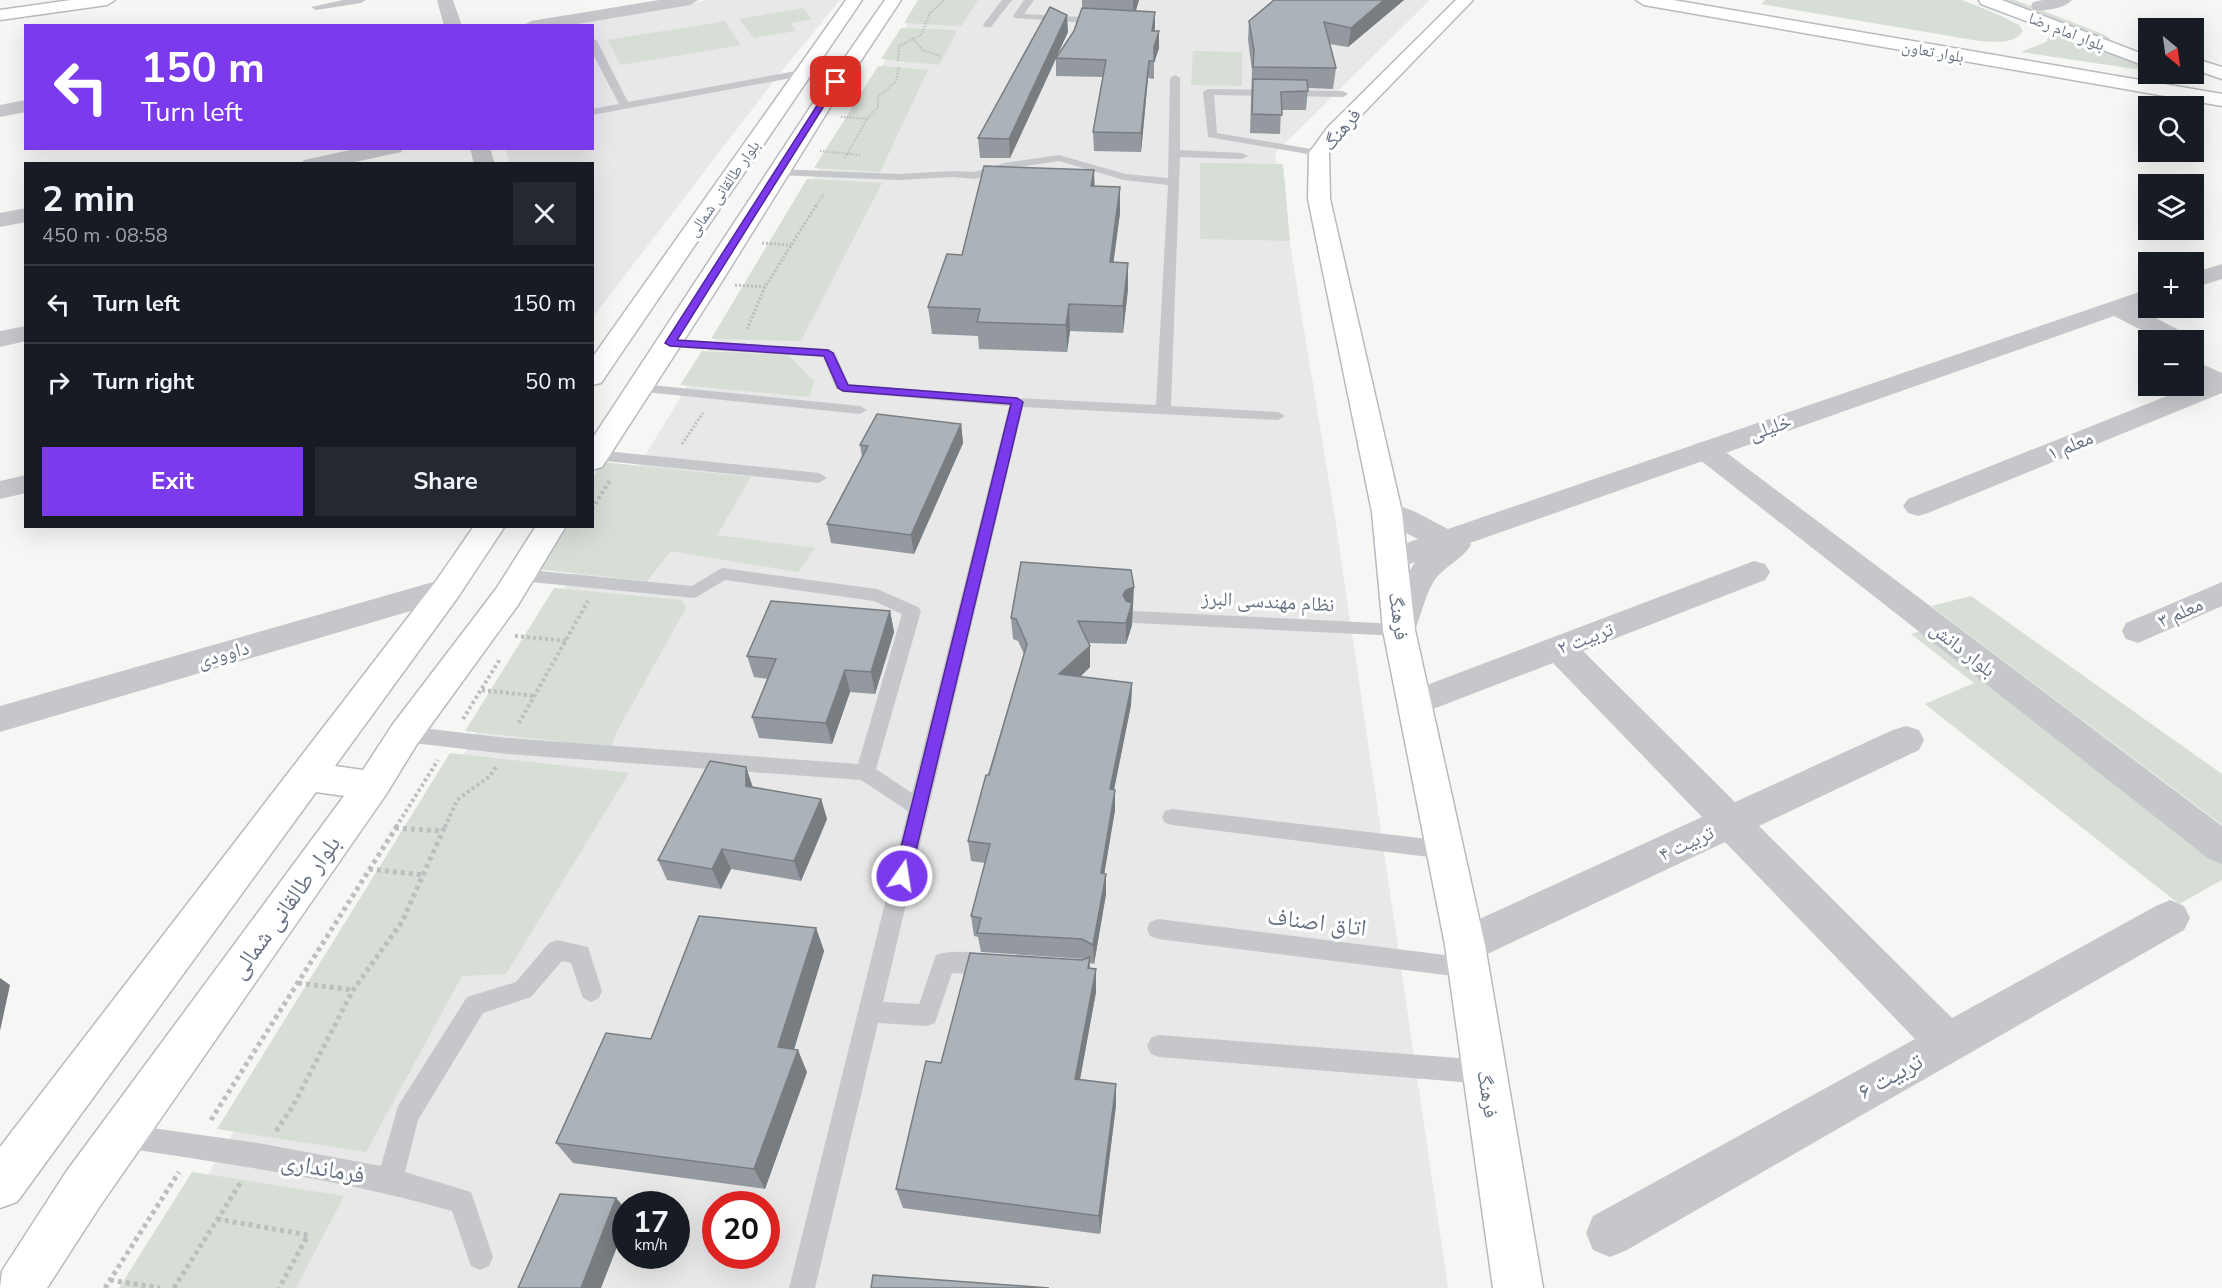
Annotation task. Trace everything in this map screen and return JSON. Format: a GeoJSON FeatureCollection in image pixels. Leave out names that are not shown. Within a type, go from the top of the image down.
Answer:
{"type":"FeatureCollection","features":[{"type":"Feature","properties":{"kind":"main road"},"geometry":{"type":"LineString","coordinates":[[0,7],[53,0]]}},
{"type":"Feature","properties":{"kind":"main road"},"geometry":{"type":"LineString","coordinates":[[0,15],[107,0]]}},
{"type":"Feature","properties":{"kind":"main road","name":"بلوار طالقانی شمالی"},"geometry":{"type":"LineString","coordinates":[[597,364],[854,0]]}},
{"type":"Feature","properties":{"kind":"main road","name":"بلوار طالقانی شمالی"},"geometry":{"type":"LineString","coordinates":[[594,458],[670,343],[776,172],[893,0]]}},
{"type":"Feature","properties":{"kind":"main road","name":"فرهنگ"},"geometry":{"type":"LineString","coordinates":[[1464,0],[1335,131],[1319,153],[1319,199],[1387,512],[1399,630],[1467,957],[1518,1288]]}},
{"type":"Feature","properties":{"kind":"main road","name":"بلوار تعاون"},"geometry":{"type":"LineString","coordinates":[[1644,0],[2220,88]]}},
{"type":"Feature","properties":{"kind":"main road","name":"بلوار تعاون"},"geometry":{"type":"LineString","coordinates":[[1704,0],[1832,28],[1989,50],[2220,88]]}},
{"type":"Feature","properties":{"kind":"main road","name":"بلوار امام رضا"},"geometry":{"type":"LineString","coordinates":[[1987,0],[2032,8],[2138,44]]}},
{"type":"Feature","properties":{"kind":"main road"},"geometry":{"type":"LineString","coordinates":[[2032,8],[2041,31],[2034,40]]}},
{"type":"Feature","properties":{"kind":"main road","name":"بلوار امام رضا"},"geometry":{"type":"LineString","coordinates":[[2032,8],[2098,44],[2138,58]]}},
{"type":"Feature","properties":{"kind":"main road"},"geometry":{"type":"LineString","coordinates":[[2098,44],[2121,43],[2122,38]]}},
{"type":"Feature","properties":{"kind":"main road"},"geometry":{"type":"LineString","coordinates":[[1989,50],[2016,47]]}},
{"type":"Feature","properties":{"kind":"main road"},"geometry":{"type":"LineString","coordinates":[[2204,73],[2220,88]]}},
{"type":"Feature","properties":{"kind":"main road"},"geometry":{"type":"LineString","coordinates":[[2204,83],[2220,88]]}},
{"type":"Feature","properties":{"kind":"main road"},"geometry":{"type":"LineString","coordinates":[[0,1185],[447,590],[489,528]]}},
{"type":"Feature","properties":{"kind":"main road","name":"بلوار طالقانی شمالی"},"geometry":{"type":"LineString","coordinates":[[18,1288],[83,1189],[372,786],[405,734],[507,597],[550,528]]}},
{"type":"Feature","properties":{"kind":"main road"},"geometry":{"type":"LineString","coordinates":[[307,776],[372,786]]}},
{"type":"Feature","properties":{"kind":"street"},"geometry":{"type":"LineString","coordinates":[[431,0],[437,24]]}},
{"type":"Feature","properties":{"kind":"street"},"geometry":{"type":"LineString","coordinates":[[445,0],[452,24]]}},
{"type":"Feature","properties":{"kind":"street"},"geometry":{"type":"LineString","coordinates":[[543,24],[690,0]]}},
{"type":"Feature","properties":{"kind":"street"},"geometry":{"type":"LineString","coordinates":[[2032,8],[2064,0]]}},
{"type":"Feature","properties":{"kind":"street"},"geometry":{"type":"LineString","coordinates":[[0,111],[24,106]]}},
{"type":"Feature","properties":{"kind":"street"},"geometry":{"type":"LineString","coordinates":[[321,162],[384,150]]}},
{"type":"Feature","properties":{"kind":"street"},"geometry":{"type":"LineString","coordinates":[[0,220],[24,215]]}},
{"type":"Feature","properties":{"kind":"street"},"geometry":{"type":"LineString","coordinates":[[2204,277],[2222,271]]}},
{"type":"Feature","properties":{"kind":"street","name":"خلیلی"},"geometry":{"type":"LineString","coordinates":[[1392,559],[2138,299]]}},
{"type":"Feature","properties":{"kind":"street"},"geometry":{"type":"LineString","coordinates":[[2105,311],[2153,330]]}},
{"type":"Feature","properties":{"kind":"street"},"geometry":{"type":"LineString","coordinates":[[2105,311],[2138,336]]}},
{"type":"Feature","properties":{"kind":"street"},"geometry":{"type":"LineString","coordinates":[[0,339],[24,333]]}},
{"type":"Feature","properties":{"kind":"street"},"geometry":{"type":"LineString","coordinates":[[2204,354],[2222,363]]}},
{"type":"Feature","properties":{"kind":"street"},"geometry":{"type":"LineString","coordinates":[[2204,374],[2222,384]]}},
{"type":"Feature","properties":{"kind":"street","name":"معلم ۱"},"geometry":{"type":"LineString","coordinates":[[1918,506],[2222,384]]}},
{"type":"Feature","properties":{"kind":"street","name":"بلوار دانش"},"geometry":{"type":"LineString","coordinates":[[1705,450],[2222,848]]}},
{"type":"Feature","properties":{"kind":"street"},"geometry":{"type":"LineString","coordinates":[[0,490],[24,484]]}},
{"type":"Feature","properties":{"kind":"street"},"geometry":{"type":"LineString","coordinates":[[1387,512],[1446,540]]}},
{"type":"Feature","properties":{"kind":"street"},"geometry":{"type":"LineString","coordinates":[[1399,630],[1408,601],[1422,572],[1448,550],[1504,519]]}},
{"type":"Feature","properties":{"kind":"street","name":"تربیت ۲"},"geometry":{"type":"LineString","coordinates":[[1415,703],[1754,572]]}},
{"type":"Feature","properties":{"kind":"street","name":"داوودی"},"geometry":{"type":"LineString","coordinates":[[0,719],[447,590]]}},
{"type":"Feature","properties":{"kind":"street","name":"معلم ۳"},"geometry":{"type":"LineString","coordinates":[[2138,631],[2222,593]]}},
{"type":"Feature","properties":{"kind":"street"},"geometry":{"type":"LineString","coordinates":[[1559,648],[1948,1043]]}},
{"type":"Feature","properties":{"kind":"street","name":"تربیت ۴"},"geometry":{"type":"LineString","coordinates":[[1467,957],[1731,822],[1906,740]]}},
{"type":"Feature","properties":{"kind":"street","name":"تربیت ۶"},"geometry":{"type":"LineString","coordinates":[[1610,1233],[2170,918]]}},
{"type":"Feature","properties":{"kind":"lane"},"geometry":{"type":"LineString","coordinates":[[316,7],[361,0]]}},
{"type":"Feature","properties":{"kind":"lane"},"geometry":{"type":"LineString","coordinates":[[988,25],[1007,0]]}},
{"type":"Feature","properties":{"kind":"lane"},"geometry":{"type":"LineString","coordinates":[[1029,0],[1018,16],[1107,21]]}},
{"type":"Feature","properties":{"kind":"lane"},"geometry":{"type":"LineString","coordinates":[[594,45],[625,105]]}},
{"type":"Feature","properties":{"kind":"lane"},"geometry":{"type":"LineString","coordinates":[[594,111],[802,73]]}},
{"type":"Feature","properties":{"kind":"lane"},"geometry":{"type":"LineString","coordinates":[[1163,410],[1174,182],[1175,78]]}},
{"type":"Feature","properties":{"kind":"lane"},"geometry":{"type":"LineString","coordinates":[[1319,153],[1212,135],[1208,92],[1343,94]]}},
{"type":"Feature","properties":{"kind":"lane"},"geometry":{"type":"LineString","coordinates":[[1174,153],[1242,156]]}},
{"type":"Feature","properties":{"kind":"lane"},"geometry":{"type":"LineString","coordinates":[[776,172],[899,177],[953,174],[975,176],[1004,166],[1059,158],[1124,177],[1174,182]]}},
{"type":"Feature","properties":{"kind":"lane"},"geometry":{"type":"LineString","coordinates":[[670,343],[828,353],[843,388],[1017,402],[1278,416]]}},
{"type":"Feature","properties":{"kind":"lane"},"geometry":{"type":"LineString","coordinates":[[641,388],[860,410]]}},
{"type":"Feature","properties":{"kind":"lane"},"geometry":{"type":"LineString","coordinates":[[802,1288],[1017,402]]}},
{"type":"Feature","properties":{"kind":"lane"},"geometry":{"type":"LineString","coordinates":[[594,458],[671,462],[819,478]]}},
{"type":"Feature","properties":{"kind":"lane"},"geometry":{"type":"LineString","coordinates":[[520,575],[695,592],[722,574],[877,595],[912,611],[865,772]]}},
{"type":"Feature","properties":{"kind":"lane","name":"نظام مهندسی البرز"},"geometry":{"type":"LineString","coordinates":[[1134,617],[1399,630]]}},
{"type":"Feature","properties":{"kind":"lane"},"geometry":{"type":"LineString","coordinates":[[405,734],[507,746],[865,772],[919,808]]}},
{"type":"Feature","properties":{"kind":"lane"},"geometry":{"type":"LineString","coordinates":[[1172,817],[1445,850]]}},
{"type":"Feature","properties":{"kind":"lane","name":"اتاق اصناف"},"geometry":{"type":"LineString","coordinates":[[1158,929],[1467,957]]}},
{"type":"Feature","properties":{"kind":"lane"},"geometry":{"type":"LineString","coordinates":[[390,1180],[407,1115],[475,1005],[523,990],[557,950],[580,954],[591,991]]}},
{"type":"Feature","properties":{"kind":"lane"},"geometry":{"type":"LineString","coordinates":[[869,1012],[927,1015],[944,962],[1013,966]]}},
{"type":"Feature","properties":{"kind":"lane"},"geometry":{"type":"LineString","coordinates":[[1159,1046],[1485,1072]]}},
{"type":"Feature","properties":{"kind":"lane","name":"فرمانداری"},"geometry":{"type":"LineString","coordinates":[[122,1135],[258,1156],[390,1180],[462,1201],[480,1257]]}},
{"type":"Feature","properties":{"kind":"path"},"geometry":{"type":"LineString","coordinates":[[898,61],[899,46],[921,35],[930,11],[944,0]]}},
{"type":"Feature","properties":{"kind":"path"},"geometry":{"type":"LineString","coordinates":[[912,38],[918,48],[930,55],[940,56]]}},
{"type":"Feature","properties":{"kind":"path"},"geometry":{"type":"LineString","coordinates":[[740,346],[765,287],[849,153],[867,119],[879,107],[878,97],[892,87],[900,75],[899,67]]}},
{"type":"Feature","properties":{"kind":"path"},"geometry":{"type":"LineString","coordinates":[[841,117],[867,119]]}},
{"type":"Feature","properties":{"kind":"path"},"geometry":{"type":"LineString","coordinates":[[819,151],[867,156]]}},
{"type":"Feature","properties":{"kind":"path"},"geometry":{"type":"LineString","coordinates":[[762,243],[791,245]]}},
{"type":"Feature","properties":{"kind":"path"},"geometry":{"type":"LineString","coordinates":[[735,285],[765,287]]}},
{"type":"Feature","properties":{"kind":"path"},"geometry":{"type":"LineString","coordinates":[[671,462],[714,395]]}},
{"type":"Feature","properties":{"kind":"path"},"geometry":{"type":"LineString","coordinates":[[594,506],[616,472]]}},
{"type":"Feature","properties":{"kind":"path"},"geometry":{"type":"LineString","coordinates":[[174,1288],[292,1106],[352,990],[402,922],[457,800],[490,776],[598,582]]}},
{"type":"Feature","properties":{"kind":"path"},"geometry":{"type":"LineString","coordinates":[[515,636],[567,640]]}},
{"type":"Feature","properties":{"kind":"path"},"geometry":{"type":"LineString","coordinates":[[482,690],[535,696]]}},
{"type":"Feature","properties":{"kind":"path"},"geometry":{"type":"LineString","coordinates":[[211,1120],[444,750]]}},
{"type":"Feature","properties":{"kind":"path"},"geometry":{"type":"LineString","coordinates":[[394,828],[442,831]]}},
{"type":"Feature","properties":{"kind":"path"},"geometry":{"type":"LineString","coordinates":[[369,869],[423,875]]}},
{"type":"Feature","properties":{"kind":"path"},"geometry":{"type":"LineString","coordinates":[[298,983],[352,990]]}},
{"type":"Feature","properties":{"kind":"path"},"geometry":{"type":"LineString","coordinates":[[105,1288],[181,1168]]}},
{"type":"Feature","properties":{"kind":"path"},"geometry":{"type":"LineString","coordinates":[[217,1219],[308,1235],[279,1288]]}},
{"type":"Feature","properties":{"kind":"path"},"geometry":{"type":"LineString","coordinates":[[110,1280],[160,1288]]}},
{"type":"Feature","properties":{"kind":"shaded area"},"geometry":{"type":"Polygon","coordinates":[[[709,0],[840,0],[776,78],[594,316],[594,162],[510,162],[505,150],[594,150],[594,24],[553,24],[709,0]]]}},
{"type":"Feature","properties":{"kind":"shaded area"},"geometry":{"type":"Polygon","coordinates":[[[918,0],[978,0],[961,26],[904,23],[918,0]]]}},
{"type":"Feature","properties":{"kind":"shaded area"},"geometry":{"type":"Polygon","coordinates":[[[922,0],[1430,0],[1275,153],[1335,518],[1448,1288],[139,1288],[922,0]]]}},
{"type":"Feature","properties":{"kind":"shaded area"},"geometry":{"type":"Polygon","coordinates":[[[1765,0],[1962,0],[2019,25],[2023,31],[2009,41],[1979,41],[1761,4],[1765,0]]]}},
{"type":"Feature","properties":{"kind":"shaded area"},"geometry":{"type":"Polygon","coordinates":[[[1999,0],[2015,0],[2111,39],[2095,37],[1999,0]]]}},
{"type":"Feature","properties":{"kind":"shaded area"},"geometry":{"type":"Polygon","coordinates":[[[803,8],[812,19],[791,23],[796,31],[754,38],[739,19],[803,8]]]}},
{"type":"Feature","properties":{"kind":"shaded area"},"geometry":{"type":"Polygon","coordinates":[[[725,21],[741,45],[620,65],[608,40],[725,21]]]}},
{"type":"Feature","properties":{"kind":"shaded area"},"geometry":{"type":"Polygon","coordinates":[[[901,28],[957,31],[939,65],[881,59],[901,28]]]}},
{"type":"Feature","properties":{"kind":"shaded area"},"geometry":{"type":"Polygon","coordinates":[[[2052,31],[2138,64],[2138,70],[2021,52],[2046,42],[2052,31]]]}},
{"type":"Feature","properties":{"kind":"shaded area"},"geometry":{"type":"Polygon","coordinates":[[[1193,51],[1242,52],[1242,86],[1191,85],[1193,51]]]}},
{"type":"Feature","properties":{"kind":"shaded area"},"geometry":{"type":"Polygon","coordinates":[[[878,66],[928,70],[880,172],[814,168],[878,66]]]}},
{"type":"Feature","properties":{"kind":"shaded area"},"geometry":{"type":"Polygon","coordinates":[[[1200,163],[1283,164],[1290,241],[1200,239],[1200,163]]]}},
{"type":"Feature","properties":{"kind":"shaded area"},"geometry":{"type":"Polygon","coordinates":[[[807,179],[882,183],[801,341],[711,339],[807,179]]]}},
{"type":"Feature","properties":{"kind":"shaded area"},"geometry":{"type":"Polygon","coordinates":[[[702,351],[788,355],[814,381],[810,397],[680,385],[702,351]]]}},
{"type":"Feature","properties":{"kind":"shaded area"},"geometry":{"type":"Polygon","coordinates":[[[602,462],[751,477],[717,535],[815,548],[798,572],[671,551],[647,581],[535,569],[560,528],[594,528],[594,475],[602,462]]]}},
{"type":"Feature","properties":{"kind":"shaded area"},"geometry":{"type":"Polygon","coordinates":[[[554,588],[681,600],[686,608],[615,735],[612,747],[465,731],[554,588]]]}},
{"type":"Feature","properties":{"kind":"shaded area"},"geometry":{"type":"Polygon","coordinates":[[[1971,596],[2222,774],[2222,825],[1931,606],[1971,596]]]}},
{"type":"Feature","properties":{"kind":"shaded area"},"geometry":{"type":"Polygon","coordinates":[[[1929,629],[2222,854],[2222,880],[2179,904],[1925,704],[1974,683],[1911,634],[1929,629]]]}},
{"type":"Feature","properties":{"kind":"shaded area"},"geometry":{"type":"Polygon","coordinates":[[[450,753],[629,773],[506,974],[462,976],[366,1152],[217,1129],[450,753]]]}},
{"type":"Feature","properties":{"kind":"shaded area"},"geometry":{"type":"Polygon","coordinates":[[[192,1172],[344,1196],[296,1288],[119,1288],[192,1172]]]}},
{"type":"Feature","properties":{"kind":"building"},"geometry":{"type":"Polygon","coordinates":[[[1274,0],[1384,0],[1351,28],[1324,22],[1336,68],[1253,67],[1254,50],[1249,21],[1274,0]]]}},
{"type":"Feature","properties":{"kind":"building"},"geometry":{"type":"Polygon","coordinates":[[[1050,7],[1067,15],[1009,139],[978,138],[1050,7]]]}},
{"type":"Feature","properties":{"kind":"building"},"geometry":{"type":"Polygon","coordinates":[[[1082,8],[1155,12],[1152,31],[1159,31],[1154,47],[1154,61],[1149,61],[1141,133],[1093,132],[1106,60],[1056,58],[1074,31],[1082,8]]]}},
{"type":"Feature","properties":{"kind":"building"},"geometry":{"type":"Polygon","coordinates":[[[1253,79],[1307,80],[1308,91],[1281,92],[1282,115],[1252,114],[1253,79]]]}},
{"type":"Feature","properties":{"kind":"building"},"geometry":{"type":"Polygon","coordinates":[[[984,166],[1094,170],[1091,186],[1120,187],[1110,262],[1128,263],[1123,306],[1069,304],[1066,325],[977,322],[980,309],[928,307],[947,254],[962,255],[984,166]]]}},
{"type":"Feature","properties":{"kind":"building"},"geometry":{"type":"Polygon","coordinates":[[[877,414],[961,424],[911,535],[827,524],[868,446],[860,445],[877,414]]]}},
{"type":"Feature","properties":{"kind":"building"},"geometry":{"type":"Polygon","coordinates":[[[1021,562],[1131,570],[1134,587],[1126,590],[1123,595],[1126,601],[1132,603],[1126,623],[1078,621],[1090,646],[1059,674],[1132,683],[1110,789],[1115,790],[1101,873],[1106,874],[1093,945],[1082,939],[977,933],[981,918],[971,916],[990,844],[968,841],[1027,644],[1016,619],[1011,618],[1021,562]]]}},
{"type":"Feature","properties":{"kind":"building"},"geometry":{"type":"Polygon","coordinates":[[[771,601],[890,611],[871,672],[845,670],[826,723],[752,717],[776,659],[747,656],[771,601]]]}},
{"type":"Feature","properties":{"kind":"building"},"geometry":{"type":"Polygon","coordinates":[[[710,761],[746,767],[746,786],[821,799],[794,861],[722,849],[712,869],[658,860],[710,761]]]}},
{"type":"Feature","properties":{"kind":"building"},"geometry":{"type":"Polygon","coordinates":[[[699,916],[816,928],[778,1047],[798,1050],[754,1169],[556,1143],[606,1033],[651,1039],[699,916]]]}},
{"type":"Feature","properties":{"kind":"building"},"geometry":{"type":"Polygon","coordinates":[[[970,953],[1082,960],[1090,957],[1088,968],[1096,969],[1075,1079],[1116,1084],[1099,1216],[896,1189],[926,1061],[941,1063],[970,953]]]}},
{"type":"Feature","properties":{"kind":"building"},"geometry":{"type":"Polygon","coordinates":[[[560,1194],[612,1198],[612,1208],[581,1288],[518,1288],[560,1194]]]}},
{"type":"Feature","properties":{"kind":"building"},"geometry":{"type":"Polygon","coordinates":[[[873,1275],[1049,1288],[871,1288],[873,1275]]]}},
{"type":"Feature","properties":{"kind":"route"},"geometry":{"type":"LineString","coordinates":[[836,82],[776,172],[670,343],[828,353],[843,388],[1017,402],[902,876]]}}]}
